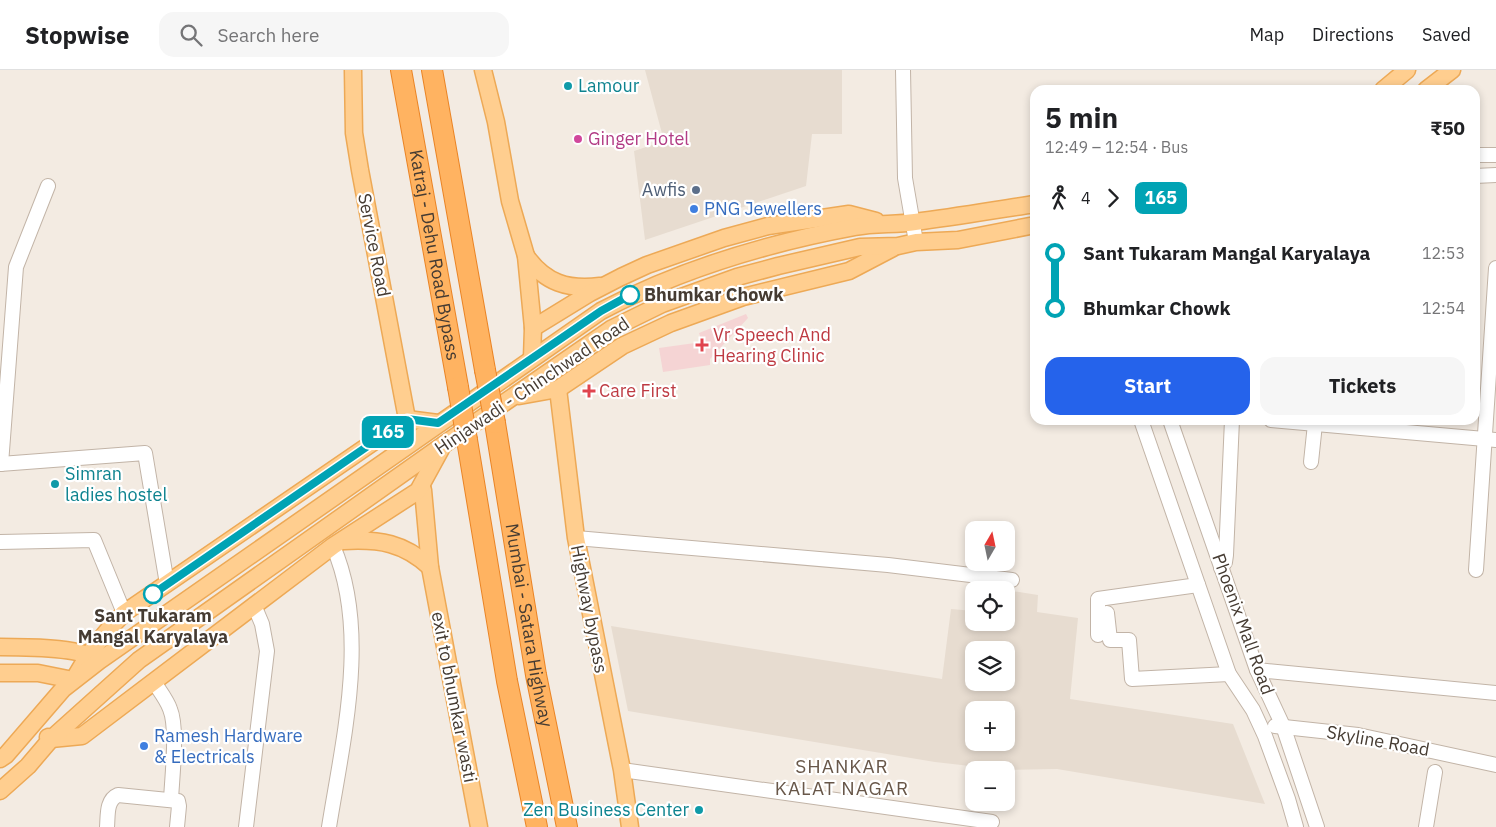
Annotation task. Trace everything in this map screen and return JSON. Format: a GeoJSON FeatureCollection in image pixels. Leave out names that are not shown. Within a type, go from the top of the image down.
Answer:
{"type":"FeatureCollection","features":[{"type":"Feature","properties":{"kind":"highway","name":"Katraj - Dehu Road Bypass"},"geometry":{"type":"LineString","coordinates":[[401,70],[467,440]]}},
{"type":"Feature","properties":{"kind":"highway","name":"Katraj - Dehu Road Bypass"},"geometry":{"type":"LineString","coordinates":[[432,70],[495,423]]}},
{"type":"Feature","properties":{"kind":"highway","name":"Mumbai - Satara Highway"},"geometry":{"type":"LineString","coordinates":[[495,423],[536,675],[567,827]]}},
{"type":"Feature","properties":{"kind":"highway","name":"Mumbai - Satara Highway"},"geometry":{"type":"LineString","coordinates":[[467,440],[507,681],[537,827]]}},
{"type":"Feature","properties":{"kind":"main road","name":"Service Road"},"geometry":{"type":"LineString","coordinates":[[353,70],[356,142],[407,419]]}},
{"type":"Feature","properties":{"kind":"main road"},"geometry":{"type":"LineString","coordinates":[[483,70],[496,122],[510,201],[526,256],[533,328],[532,358]]}},
{"type":"Feature","properties":{"kind":"main road"},"geometry":{"type":"LineString","coordinates":[[1390,81],[1407,70]]}},
{"type":"Feature","properties":{"kind":"main road"},"geometry":{"type":"LineString","coordinates":[[1432,85],[1452,70]]}},
{"type":"Feature","properties":{"kind":"main road","name":"Hinjawadi - Chinchwad Road"},"geometry":{"type":"LineString","coordinates":[[93,657],[601,311],[654,284],[730,257],[855,227],[912,222],[1030,205]]}},
{"type":"Feature","properties":{"kind":"main road"},"geometry":{"type":"LineString","coordinates":[[512,397],[558,389],[622,346],[670,323],[743,297],[849,271],[898,246],[890,227],[886,223],[849,214],[768,226],[724,238],[654,263],[603,286],[533,328]]}},
{"type":"Feature","properties":{"kind":"main road","name":"Hinjawadi - Chinchwad Road"},"geometry":{"type":"LineString","coordinates":[[0,791],[28,766],[51,739],[139,660],[611,329],[662,304],[737,277],[778,266],[860,247],[898,246],[916,242],[958,240],[1030,226]]}},
{"type":"Feature","properties":{"kind":"main road"},"geometry":{"type":"LineString","coordinates":[[526,256],[535,269],[560,284],[579,287],[603,286]]}},
{"type":"Feature","properties":{"kind":"main road","name":"Highway bypass"},"geometry":{"type":"LineString","coordinates":[[558,389],[576,538],[622,770],[630,827]]}},
{"type":"Feature","properties":{"kind":"main road"},"geometry":{"type":"LineString","coordinates":[[0,760],[93,657],[108,629],[124,613],[407,419],[438,423]]}},
{"type":"Feature","properties":{"kind":"main road"},"geometry":{"type":"LineString","coordinates":[[32,725],[51,739],[82,736],[337,544],[418,491],[443,445]]}},
{"type":"Feature","properties":{"kind":"main road","name":"exit to bhumkar wasti"},"geometry":{"type":"LineString","coordinates":[[423,490],[430,567],[478,827]]}},
{"type":"Feature","properties":{"kind":"main road"},"geometry":{"type":"LineString","coordinates":[[337,544],[365,540],[396,545],[417,555],[430,567]]}},
{"type":"Feature","properties":{"kind":"main road"},"geometry":{"type":"LineString","coordinates":[[0,647],[39,648],[93,657]]}},
{"type":"Feature","properties":{"kind":"main road"},"geometry":{"type":"LineString","coordinates":[[0,674],[38,673],[73,680]]}},
{"type":"Feature","properties":{"kind":"street"},"geometry":{"type":"LineString","coordinates":[[903,70],[905,178],[916,242]]}},
{"type":"Feature","properties":{"kind":"street"},"geometry":{"type":"LineString","coordinates":[[1480,155],[1496,155]]}},
{"type":"Feature","properties":{"kind":"street"},"geometry":{"type":"LineString","coordinates":[[1480,176],[1496,175]]}},
{"type":"Feature","properties":{"kind":"street"},"geometry":{"type":"LineString","coordinates":[[48,186],[16,267],[1,464],[145,453],[167,584]]}},
{"type":"Feature","properties":{"kind":"street"},"geometry":{"type":"LineString","coordinates":[[1476,570],[1490,439],[1496,268]]}},
{"type":"Feature","properties":{"kind":"street","name":"Phoenix Mall Road"},"geometry":{"type":"LineString","coordinates":[[1142,425],[1229,674],[1253,710],[1288,799],[1296,827]]}},
{"type":"Feature","properties":{"kind":"street","name":"Phoenix Mall Road"},"geometry":{"type":"LineString","coordinates":[[1172,425],[1256,670],[1283,726],[1317,827]]}},
{"type":"Feature","properties":{"kind":"street"},"geometry":{"type":"LineString","coordinates":[[1221,568],[1225,562],[1226,555],[1232,425]]}},
{"type":"Feature","properties":{"kind":"street"},"geometry":{"type":"LineString","coordinates":[[1311,462],[1315,425]]}},
{"type":"Feature","properties":{"kind":"street"},"geometry":{"type":"LineString","coordinates":[[1399,425],[1490,439]]}},
{"type":"Feature","properties":{"kind":"street"},"geometry":{"type":"LineString","coordinates":[[576,538],[888,566],[1012,580]]}},
{"type":"Feature","properties":{"kind":"street"},"geometry":{"type":"LineString","coordinates":[[0,542],[94,540],[124,613]]}},
{"type":"Feature","properties":{"kind":"street"},"geometry":{"type":"LineString","coordinates":[[329,827],[350,687],[352,643],[346,584],[337,544]]}},
{"type":"Feature","properties":{"kind":"street"},"geometry":{"type":"LineString","coordinates":[[1098,635],[1098,599],[1198,585]]}},
{"type":"Feature","properties":{"kind":"street"},"geometry":{"type":"LineString","coordinates":[[246,827],[267,651],[262,624],[254,605]]}},
{"type":"Feature","properties":{"kind":"street"},"geometry":{"type":"LineString","coordinates":[[1106,613],[1110,640],[1130,640],[1132,679],[1229,674]]}},
{"type":"Feature","properties":{"kind":"street"},"geometry":{"type":"LineString","coordinates":[[1256,670],[1496,693]]}},
{"type":"Feature","properties":{"kind":"street"},"geometry":{"type":"LineString","coordinates":[[154,682],[169,706],[174,729],[171,800]]}},
{"type":"Feature","properties":{"kind":"street","name":"Skyline Road"},"geometry":{"type":"LineString","coordinates":[[1259,724],[1358,735],[1496,765]]}},
{"type":"Feature","properties":{"kind":"street"},"geometry":{"type":"LineString","coordinates":[[622,770],[992,822]]}},
{"type":"Feature","properties":{"kind":"street"},"geometry":{"type":"LineString","coordinates":[[1426,827],[1435,772]]}},
{"type":"Feature","properties":{"kind":"street"},"geometry":{"type":"LineString","coordinates":[[107,827],[110,803],[114,796],[118,795],[178,800],[177,827]]}},
{"type":"Feature","properties":{"kind":"shaded area"},"geometry":{"type":"Polygon","coordinates":[[[645,70],[842,70],[842,134],[812,134],[806,186],[645,240],[634,151],[664,141],[645,70]]]}},
{"type":"Feature","properties":{"kind":"shaded area","name":"Vr Speech And Hearing Clinic"},"geometry":{"type":"Polygon","coordinates":[[[746,314],[748,318],[710,359],[710,365],[663,372],[659,348],[702,342],[699,333],[746,314]]]}},
{"type":"Feature","properties":{"kind":"shaded area"},"geometry":{"type":"Polygon","coordinates":[[[1015,591],[1038,595],[1037,612],[1078,618],[1070,699],[1233,724],[1265,804],[1057,769],[1015,770],[1015,761],[965,761],[965,765],[935,762],[628,711],[611,626],[942,679],[951,609],[965,610],[965,631],[1015,631],[1015,591]]]}},
{"type":"Feature","properties":{"kind":"bus line","name":"165"},"geometry":{"type":"LineString","coordinates":[[153,594],[407,419],[438,423],[601,311],[630,295]]}},
{"type":"Feature","properties":{"kind":"place","name":"Lamour"},"geometry":{"type":"Point","coordinates":[568,86]}},
{"type":"Feature","properties":{"kind":"place","name":"Ginger Hotel"},"geometry":{"type":"Point","coordinates":[578,139]}},
{"type":"Feature","properties":{"kind":"place","name":"Awfis"},"geometry":{"type":"Point","coordinates":[696,190]}},
{"type":"Feature","properties":{"kind":"place","name":"PNG Jewellers"},"geometry":{"type":"Point","coordinates":[694,209]}},
{"type":"Feature","properties":{"kind":"place","name":"Bhumkar Chowk"},"geometry":{"type":"Point","coordinates":[630,295]}},
{"type":"Feature","properties":{"kind":"place","name":"Vr Speech And Hearing Clinic"},"geometry":{"type":"Point","coordinates":[702,345]}},
{"type":"Feature","properties":{"kind":"place","name":"Care First"},"geometry":{"type":"Point","coordinates":[589,391]}},
{"type":"Feature","properties":{"kind":"place","name":"Simran ladies hostel"},"geometry":{"type":"Point","coordinates":[55,484]}},
{"type":"Feature","properties":{"kind":"place","name":"Sant Tukaram Mangal Karyalaya"},"geometry":{"type":"Point","coordinates":[153,594]}},
{"type":"Feature","properties":{"kind":"place","name":"Ramesh Hardware & Electricals"},"geometry":{"type":"Point","coordinates":[144,746]}},
{"type":"Feature","properties":{"kind":"place","name":"Zen Business Center"},"geometry":{"type":"Point","coordinates":[699,810]}},
{"type":"Feature","properties":{"kind":"district","name":"SHANKAR KALAT NAGAR"},"geometry":{"type":"Point","coordinates":[842,777]}}]}
